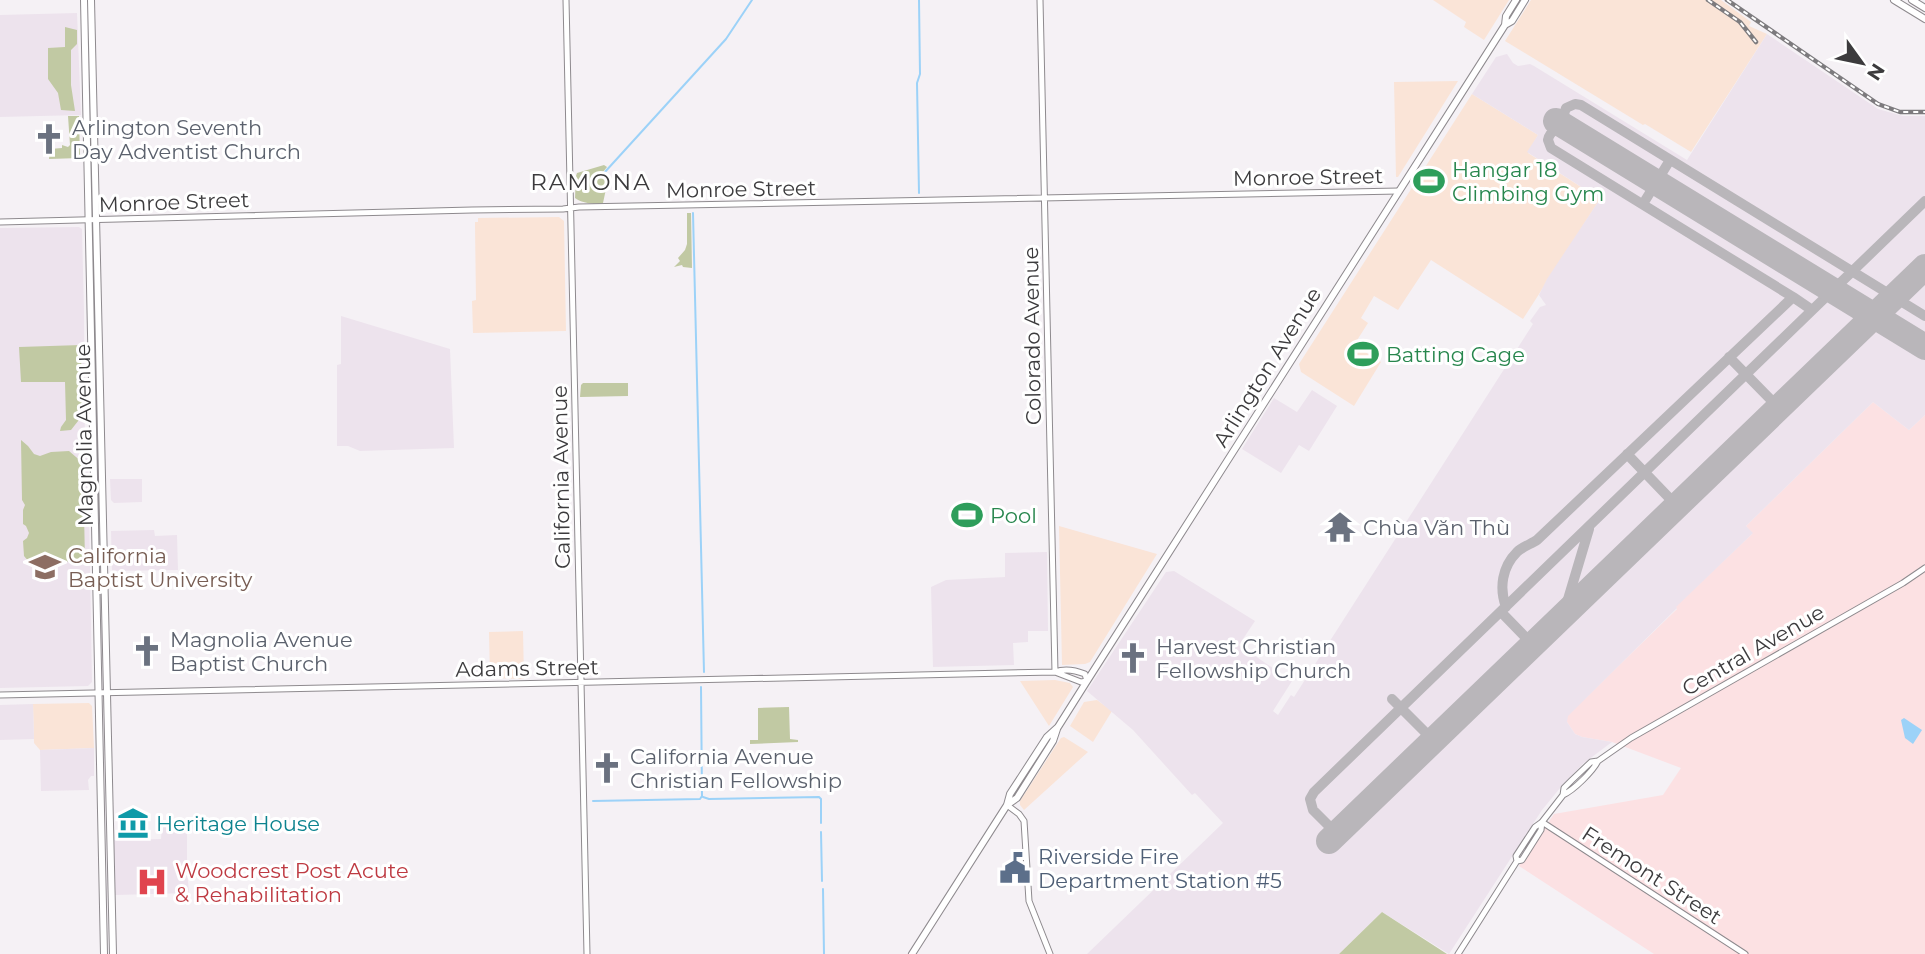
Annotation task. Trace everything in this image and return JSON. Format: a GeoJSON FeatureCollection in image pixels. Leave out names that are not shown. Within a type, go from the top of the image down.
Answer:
{"type":"FeatureCollection","features":[{"type":"Feature","properties":{"kind":"main road","name":"Magnolia Avenue"},"geometry":{"type":"LineString","coordinates":[[84,0],[113,954]]}},
{"type":"Feature","properties":{"kind":"main road","name":"Magnolia Avenue"},"geometry":{"type":"LineString","coordinates":[[91,0],[92,220]]}},
{"type":"Feature","properties":{"kind":"main road","name":"California Avenue"},"geometry":{"type":"LineString","coordinates":[[566,0],[587,954]]}},
{"type":"Feature","properties":{"kind":"main road","name":"Colorado Avenue"},"geometry":{"type":"LineString","coordinates":[[1040,0],[1055,672]]}},
{"type":"Feature","properties":{"kind":"main road","name":"Arlington Avenue"},"geometry":{"type":"LineString","coordinates":[[912,954],[1007,805],[1017,798],[1023,789],[1087,681],[1505,25],[1506,16],[1516,0]]}},
{"type":"Feature","properties":{"kind":"main road","name":"Arlington Avenue"},"geometry":{"type":"LineString","coordinates":[[1505,25],[1512,21],[1525,0]]}},
{"type":"Feature","properties":{"kind":"main road"},"geometry":{"type":"LineString","coordinates":[[1894,0],[1925,19]]}},
{"type":"Feature","properties":{"kind":"main road"},"geometry":{"type":"LineString","coordinates":[[1912,0],[1925,8]]}},
{"type":"Feature","properties":{"kind":"main road","name":"Monroe Street"},"geometry":{"type":"LineString","coordinates":[[0,222],[1399,191]]}},
{"type":"Feature","properties":{"kind":"main road","name":"Central Avenue"},"geometry":{"type":"LineString","coordinates":[[1458,954],[1517,861],[1517,856],[1535,827],[1563,795],[1595,768],[1598,761],[1631,738],[1887,593],[1925,568]]}},
{"type":"Feature","properties":{"kind":"main road","name":"Adams Street"},"geometry":{"type":"LineString","coordinates":[[0,695],[1058,670],[1077,670],[1085,674],[1087,681]]}},
{"type":"Feature","properties":{"kind":"main road","name":"Magnolia Avenue"},"geometry":{"type":"LineString","coordinates":[[103,693],[104,954]]}},
{"type":"Feature","properties":{"kind":"main road"},"geometry":{"type":"LineString","coordinates":[[1007,805],[1020,814],[1024,821],[1029,901],[1050,954]]}},
{"type":"Feature","properties":{"kind":"main road","name":"Fremont Street"},"geometry":{"type":"LineString","coordinates":[[1542,822],[1745,954]]}},
{"type":"Feature","properties":{"kind":"shaded area"},"geometry":{"type":"Polygon","coordinates":[[[1433,0],[1509,0],[1484,40],[1464,27],[1466,22],[1433,0]]]}},
{"type":"Feature","properties":{"kind":"shaded area"},"geometry":{"type":"Polygon","coordinates":[[[1531,0],[1721,0],[1751,22],[1749,26],[1767,34],[1691,152],[1505,41],[1531,0]]]}},
{"type":"Feature","properties":{"kind":"shaded area"},"geometry":{"type":"Polygon","coordinates":[[[77,13],[81,115],[0,117],[0,15],[77,13]]]}},
{"type":"Feature","properties":{"kind":"shaded area"},"geometry":{"type":"Polygon","coordinates":[[[1767,34],[1878,109],[1903,116],[1925,116],[1925,415],[1909,430],[1873,402],[1746,526],[1753,533],[1568,716],[1567,722],[1575,734],[1612,742],[1584,763],[1542,810],[1449,954],[1382,912],[1339,954],[1087,954],[1223,823],[1195,793],[1192,795],[1133,730],[1087,691],[1166,572],[1174,571],[1255,621],[1239,645],[1292,681],[1273,711],[1278,715],[1291,695],[1294,697],[1533,324],[1530,321],[1540,307],[1546,305],[1539,295],[1547,279],[1600,199],[1527,152],[1538,135],[1472,94],[1496,57],[1507,54],[1518,66],[1534,66],[1687,160],[1767,34]]]}},
{"type":"Feature","properties":{"kind":"shaded area"},"geometry":{"type":"Polygon","coordinates":[[[1458,81],[1398,177],[1396,177],[1394,82],[1458,81]]]}},
{"type":"Feature","properties":{"kind":"shaded area"},"geometry":{"type":"Polygon","coordinates":[[[1472,94],[1538,135],[1528,153],[1600,199],[1523,319],[1431,260],[1398,310],[1374,296],[1361,318],[1368,323],[1354,345],[1381,362],[1354,406],[1301,372],[1299,364],[1472,94]]]}},
{"type":"Feature","properties":{"kind":"shaded area"},"geometry":{"type":"Polygon","coordinates":[[[559,217],[564,221],[566,331],[473,333],[472,301],[476,300],[475,222],[478,222],[478,218],[559,217]]]}},
{"type":"Feature","properties":{"kind":"shaded area","name":"California Baptist University"},"geometry":{"type":"Polygon","coordinates":[[[0,228],[82,229],[92,682],[88,686],[0,688],[0,228]]]}},
{"type":"Feature","properties":{"kind":"shaded area"},"geometry":{"type":"Polygon","coordinates":[[[341,316],[450,349],[454,448],[360,451],[348,446],[337,446],[337,365],[341,364],[341,316]]]}},
{"type":"Feature","properties":{"kind":"shaded area"},"geometry":{"type":"Polygon","coordinates":[[[1312,390],[1337,406],[1309,451],[1299,445],[1281,473],[1242,449],[1274,398],[1297,412],[1312,390]]]}},
{"type":"Feature","properties":{"kind":"shaded area"},"geometry":{"type":"Polygon","coordinates":[[[1873,402],[1909,430],[1925,415],[1925,954],[1654,954],[1519,866],[1554,814],[1663,795],[1681,768],[1612,742],[1575,734],[1567,722],[1567,716],[1752,534],[1746,526],[1873,402]]]}},
{"type":"Feature","properties":{"kind":"shaded area","name":"California Baptist University"},"geometry":{"type":"Polygon","coordinates":[[[110,479],[142,479],[142,502],[114,503],[111,500],[110,479]]]}},
{"type":"Feature","properties":{"kind":"shaded area"},"geometry":{"type":"Polygon","coordinates":[[[1059,526],[1157,554],[1090,662],[1085,664],[1062,665],[1059,526]]]}},
{"type":"Feature","properties":{"kind":"shaded area","name":"California Baptist University"},"geometry":{"type":"Polygon","coordinates":[[[154,530],[155,536],[177,535],[178,570],[112,571],[111,531],[154,530]]]}},
{"type":"Feature","properties":{"kind":"shaded area"},"geometry":{"type":"Polygon","coordinates":[[[1047,552],[1048,631],[1028,631],[1028,642],[1013,643],[1014,665],[933,667],[931,587],[946,580],[1005,577],[1005,553],[1047,552]]]}},
{"type":"Feature","properties":{"kind":"shaded area"},"geometry":{"type":"Polygon","coordinates":[[[523,631],[524,679],[490,678],[489,632],[523,631]]]}},
{"type":"Feature","properties":{"kind":"shaded area"},"geometry":{"type":"Polygon","coordinates":[[[1055,680],[1070,683],[1073,687],[1049,726],[1020,681],[1055,680]]]}},
{"type":"Feature","properties":{"kind":"shaded area"},"geometry":{"type":"Polygon","coordinates":[[[1097,700],[1112,711],[1093,742],[1070,726],[1084,702],[1097,700]]]}},
{"type":"Feature","properties":{"kind":"shaded area"},"geometry":{"type":"Polygon","coordinates":[[[89,703],[92,706],[94,748],[40,750],[34,743],[33,704],[89,703]]]}},
{"type":"Feature","properties":{"kind":"shaded area"},"geometry":{"type":"Polygon","coordinates":[[[33,704],[34,739],[0,740],[0,705],[33,704]]]}},
{"type":"Feature","properties":{"kind":"shaded area"},"geometry":{"type":"Polygon","coordinates":[[[1064,737],[1088,752],[1024,810],[1020,801],[1064,737]]]}},
{"type":"Feature","properties":{"kind":"shaded area"},"geometry":{"type":"Polygon","coordinates":[[[94,748],[94,776],[88,780],[89,790],[41,791],[40,750],[94,748]]]}},
{"type":"Feature","properties":{"kind":"shaded area"},"geometry":{"type":"Polygon","coordinates":[[[187,826],[189,893],[115,895],[114,840],[161,839],[162,827],[187,826]]]}},
{"type":"Feature","properties":{"kind":"green space"},"geometry":{"type":"Polygon","coordinates":[[[65,27],[77,30],[77,44],[71,50],[71,85],[75,111],[61,110],[58,93],[48,79],[48,48],[65,47],[65,27]]]}},
{"type":"Feature","properties":{"kind":"green space"},"geometry":{"type":"Polygon","coordinates":[[[68,116],[79,116],[80,158],[49,159],[50,149],[70,145],[68,116]]]}},
{"type":"Feature","properties":{"kind":"green space"},"geometry":{"type":"Polygon","coordinates":[[[604,165],[607,167],[603,172],[609,175],[603,203],[589,203],[575,198],[577,173],[604,165]]]}},
{"type":"Feature","properties":{"kind":"green space"},"geometry":{"type":"Polygon","coordinates":[[[687,213],[691,213],[692,268],[682,265],[674,267],[680,261],[678,258],[687,244],[687,213]]]}},
{"type":"Feature","properties":{"kind":"green space"},"geometry":{"type":"Polygon","coordinates":[[[81,345],[82,416],[71,430],[60,431],[66,420],[65,382],[21,382],[19,347],[81,345]]]}},
{"type":"Feature","properties":{"kind":"green space"},"geometry":{"type":"Polygon","coordinates":[[[583,383],[628,383],[628,396],[580,397],[583,383]]]}},
{"type":"Feature","properties":{"kind":"green space"},"geometry":{"type":"Polygon","coordinates":[[[21,440],[34,454],[40,456],[69,451],[83,463],[85,561],[30,563],[24,556],[23,541],[29,533],[23,524],[25,505],[22,500],[21,440]]]}},
{"type":"Feature","properties":{"kind":"green space"},"geometry":{"type":"Polygon","coordinates":[[[789,707],[790,739],[798,742],[750,744],[750,740],[758,740],[758,708],[789,707]]]}},
{"type":"Feature","properties":{"kind":"green space"},"geometry":{"type":"Polygon","coordinates":[[[1382,912],[1447,954],[1339,954],[1382,912]]]}},
{"type":"Feature","properties":{"kind":"water"},"geometry":{"type":"Polygon","coordinates":[[[1904,718],[1922,730],[1913,744],[1905,738],[1901,720],[1904,718]]]}},
{"type":"Feature","properties":{"kind":"waterway"},"geometry":{"type":"LineString","coordinates":[[604,173],[726,39],[752,0]]}},
{"type":"Feature","properties":{"kind":"waterway"},"geometry":{"type":"LineString","coordinates":[[919,0],[919,193]]}},
{"type":"Feature","properties":{"kind":"waterway"},"geometry":{"type":"LineString","coordinates":[[693,213],[704,672]]}},
{"type":"Feature","properties":{"kind":"waterway"},"geometry":{"type":"LineString","coordinates":[[593,801],[700,799],[701,687]]}},
{"type":"Feature","properties":{"kind":"waterway"},"geometry":{"type":"LineString","coordinates":[[703,797],[819,797],[821,823]]}},
{"type":"Feature","properties":{"kind":"waterway"},"geometry":{"type":"LineString","coordinates":[[821,832],[822,881]]}},
{"type":"Feature","properties":{"kind":"waterway"},"geometry":{"type":"LineString","coordinates":[[823,889],[824,954]]}},
{"type":"Feature","properties":{"kind":"taxiway"},"geometry":{"type":"LineString","coordinates":[[1812,310],[1551,148],[1548,140],[1551,134],[1555,130],[1568,128],[1563,117],[1566,108],[1575,104],[1581,105],[1925,316]]}},
{"type":"Feature","properties":{"kind":"taxiway"},"geometry":{"type":"LineString","coordinates":[[1643,204],[1670,160]]}},
{"type":"Feature","properties":{"kind":"taxiway"},"geometry":{"type":"LineString","coordinates":[[1343,828],[1329,826],[1313,810],[1310,799],[1314,792],[1925,201]]}},
{"type":"Feature","properties":{"kind":"taxiway"},"geometry":{"type":"LineString","coordinates":[[1506,607],[1503,578],[1508,564],[1517,552],[1537,540],[1793,297]]}},
{"type":"Feature","properties":{"kind":"taxiway"},"geometry":{"type":"LineString","coordinates":[[1729,357],[1779,408]]}},
{"type":"Feature","properties":{"kind":"taxiway"},"geometry":{"type":"LineString","coordinates":[[1627,454],[1677,506]]}},
{"type":"Feature","properties":{"kind":"taxiway"},"geometry":{"type":"LineString","coordinates":[[1563,616],[1589,529]]}},
{"type":"Feature","properties":{"kind":"taxiway"},"geometry":{"type":"LineString","coordinates":[[1501,612],[1533,645]]}},
{"type":"Feature","properties":{"kind":"taxiway"},"geometry":{"type":"LineString","coordinates":[[1392,699],[1434,741]]}},
{"type":"Feature","properties":{"kind":"runway"},"geometry":{"type":"LineString","coordinates":[[1556,121],[1925,347]]}},
{"type":"Feature","properties":{"kind":"runway"},"geometry":{"type":"LineString","coordinates":[[1329,841],[1925,267]]}},
{"type":"Feature","properties":{"kind":"railway"},"geometry":{"type":"LineString","coordinates":[[1708,0],[1740,22],[1756,42]]}},
{"type":"Feature","properties":{"kind":"railway"},"geometry":{"type":"LineString","coordinates":[[1727,0],[1878,104],[1900,112],[1925,112]]}},
{"type":"Feature","properties":{"kind":"place","name":"Arlington Seventh Day Adventist Church"},"geometry":{"type":"Point","coordinates":[49,139]}},
{"type":"Feature","properties":{"kind":"place","name":"Hangar 18 Climbing Gym"},"geometry":{"type":"Point","coordinates":[1429,181]}},
{"type":"Feature","properties":{"kind":"place","name":"Batting Cage"},"geometry":{"type":"Point","coordinates":[1363,354]}},
{"type":"Feature","properties":{"kind":"place","name":"Pool"},"geometry":{"type":"Point","coordinates":[967,515]}},
{"type":"Feature","properties":{"kind":"place","name":"Chùa Văn Thù"},"geometry":{"type":"Point","coordinates":[1340,527]}},
{"type":"Feature","properties":{"kind":"place","name":"California Baptist University"},"geometry":{"type":"Point","coordinates":[45,567]}},
{"type":"Feature","properties":{"kind":"place","name":"Magnolia Avenue Baptist Church"},"geometry":{"type":"Point","coordinates":[147,651]}},
{"type":"Feature","properties":{"kind":"place","name":"Harvest Christian Fellowship Church"},"geometry":{"type":"Point","coordinates":[1133,658]}},
{"type":"Feature","properties":{"kind":"place","name":"California Avenue Christian Fellowship"},"geometry":{"type":"Point","coordinates":[607,768]}},
{"type":"Feature","properties":{"kind":"place","name":"Heritage House"},"geometry":{"type":"Point","coordinates":[133,823]}},
{"type":"Feature","properties":{"kind":"place","name":"Riverside Fire Department Station #5"},"geometry":{"type":"Point","coordinates":[1015,868]}},
{"type":"Feature","properties":{"kind":"place","name":"Woodcrest Post Acute & Rehabilitation"},"geometry":{"type":"Point","coordinates":[152,882]}},
{"type":"Feature","properties":{"kind":"district","name":"RAMONA"},"geometry":{"type":"Point","coordinates":[591,182]}}]}
